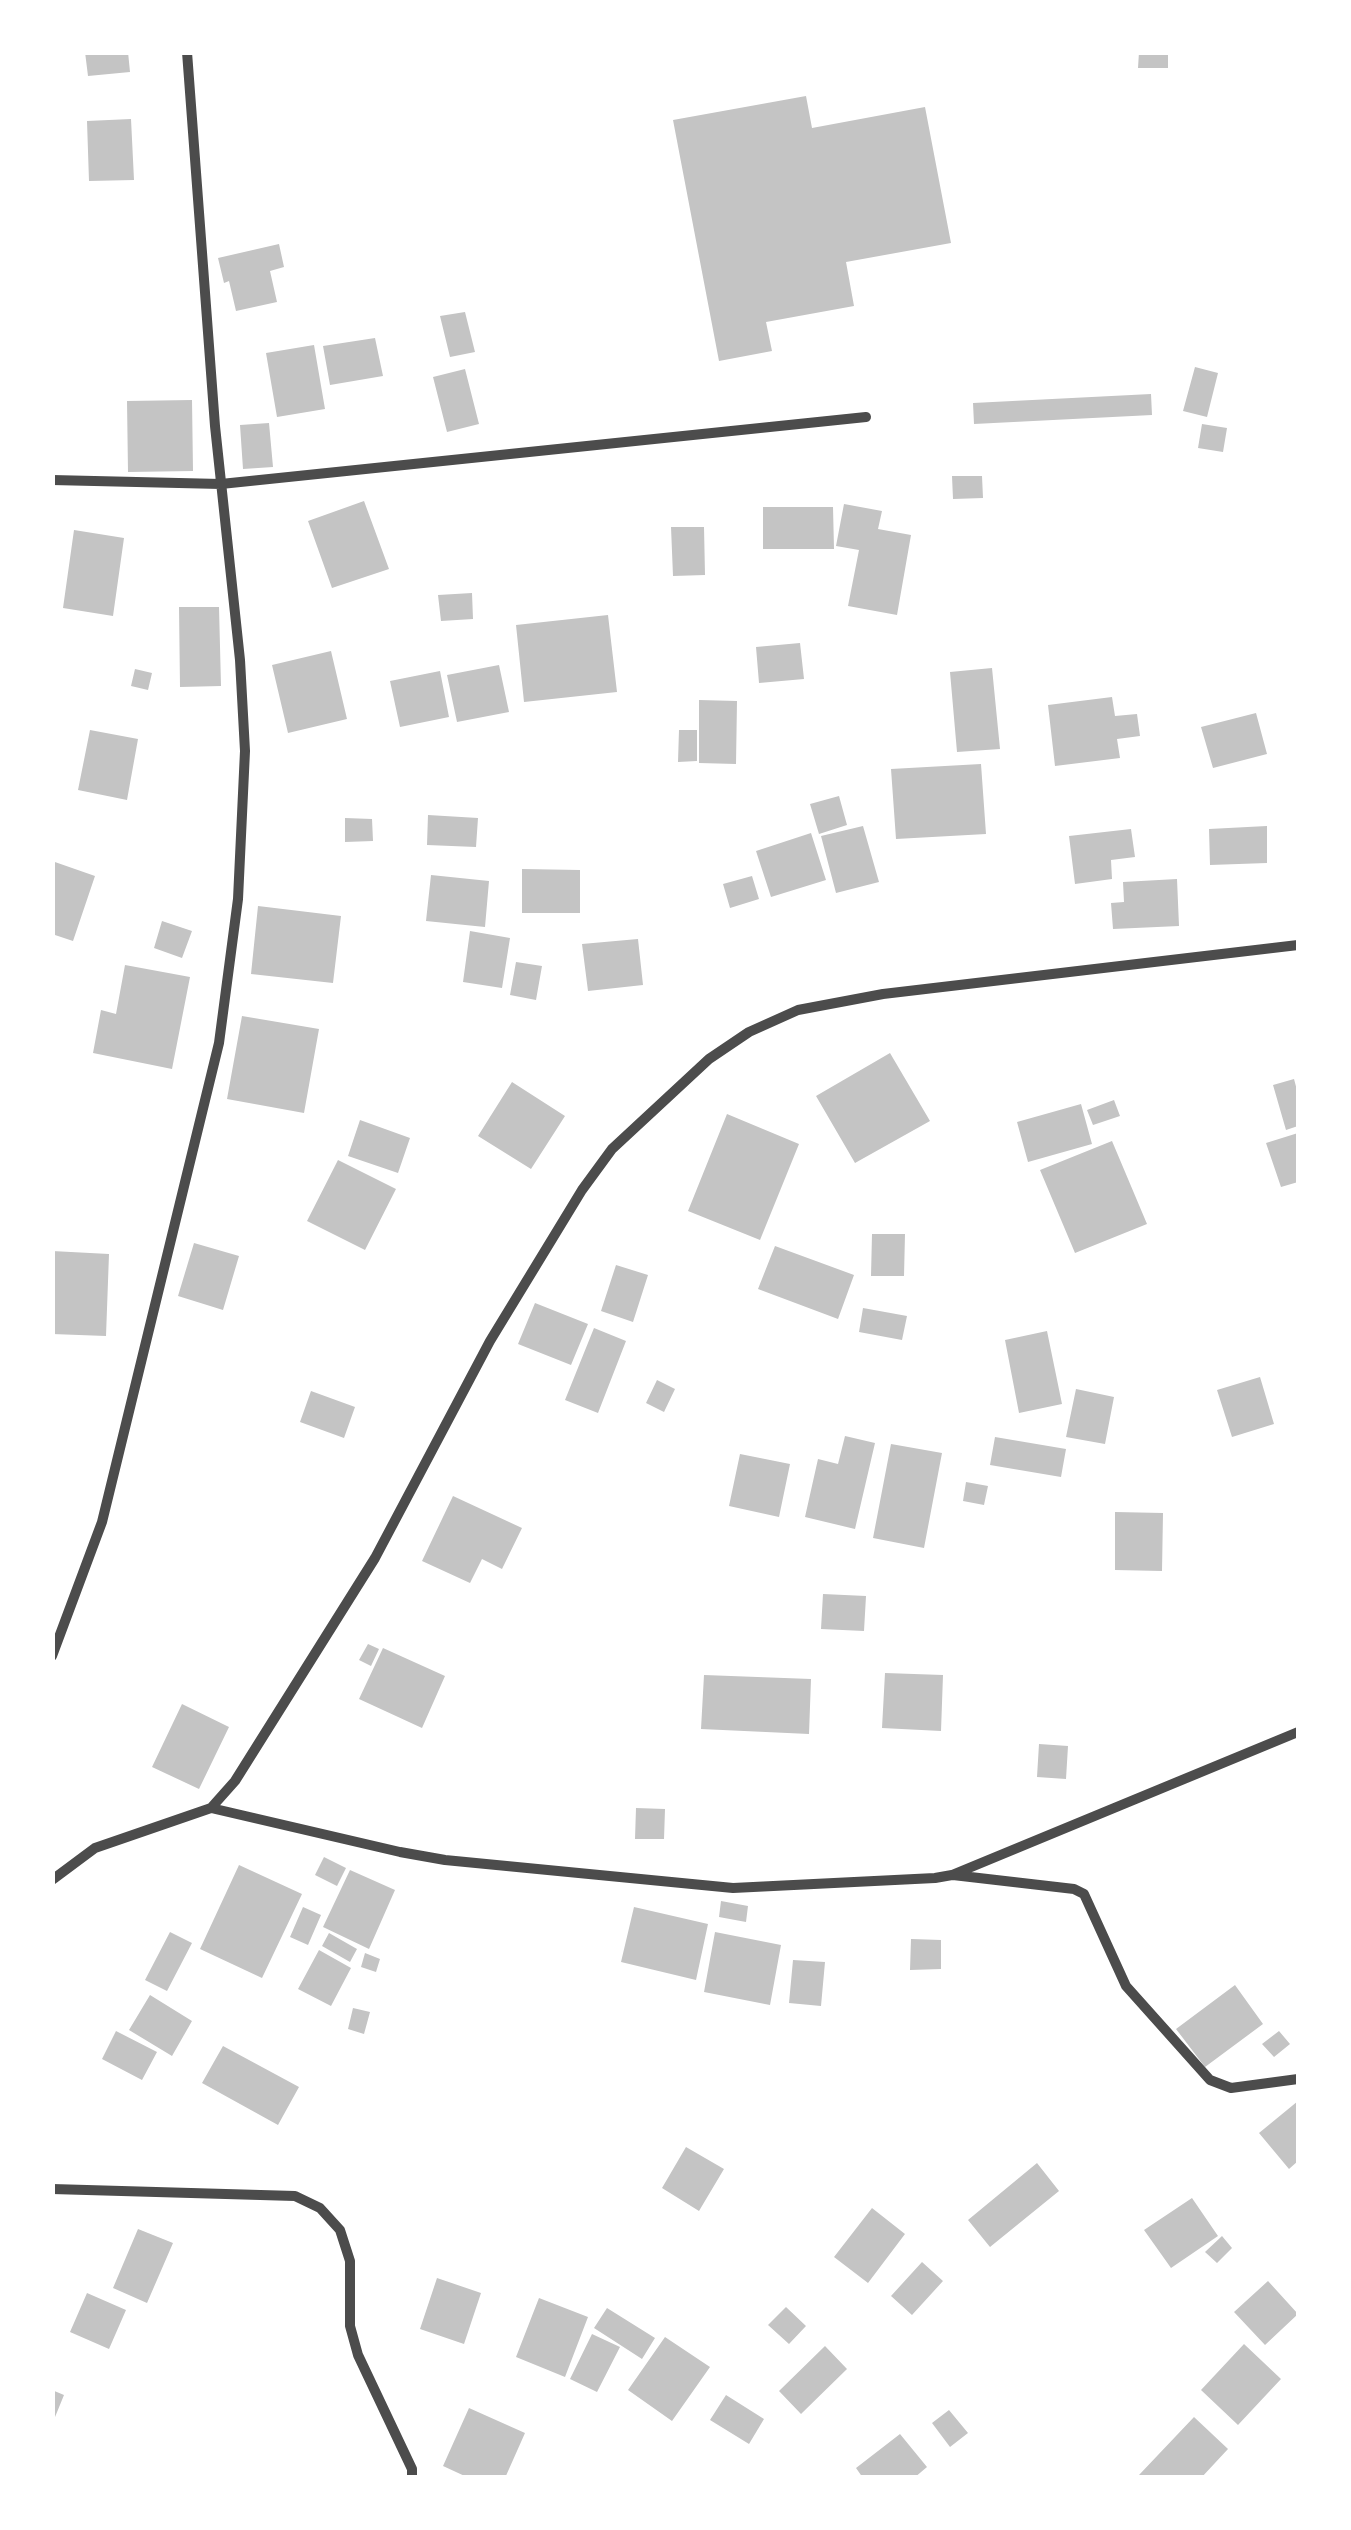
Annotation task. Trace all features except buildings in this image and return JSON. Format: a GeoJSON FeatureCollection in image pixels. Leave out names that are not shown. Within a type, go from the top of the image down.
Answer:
{"type":"FeatureCollection","features":[{"type":"Feature","properties":{"kind":"street"},"geometry":{"type":"LineString","coordinates":[[52,1656],[102,1522],[220,1043],[238,899],[245,751],[240,660],[221,484],[187,52]]}},
{"type":"Feature","properties":{"kind":"street"},"geometry":{"type":"LineString","coordinates":[[52,480],[221,484],[866,417]]}},
{"type":"Feature","properties":{"kind":"street"},"geometry":{"type":"LineString","coordinates":[[52,1880],[95,1848],[211,1808],[235,1781],[375,1558],[490,1341],[582,1190],[612,1149],[709,1059],[749,1032],[798,1010],[883,994],[1298,945]]}},
{"type":"Feature","properties":{"kind":"street"},"geometry":{"type":"LineString","coordinates":[[952,1874],[1298,1732]]}},
{"type":"Feature","properties":{"kind":"street"},"geometry":{"type":"LineString","coordinates":[[211,1808],[430,1858],[733,1888],[952,1874],[1074,1889],[1084,1894],[1126,1986],[1210,2080],[1231,2088],[1298,2079]]}},
{"type":"Feature","properties":{"kind":"street"},"geometry":{"type":"LineString","coordinates":[[52,2189],[295,2196],[320,2208],[340,2230],[350,2261],[350,2326],[358,2355],[412,2469],[412,2478]]}}]}
